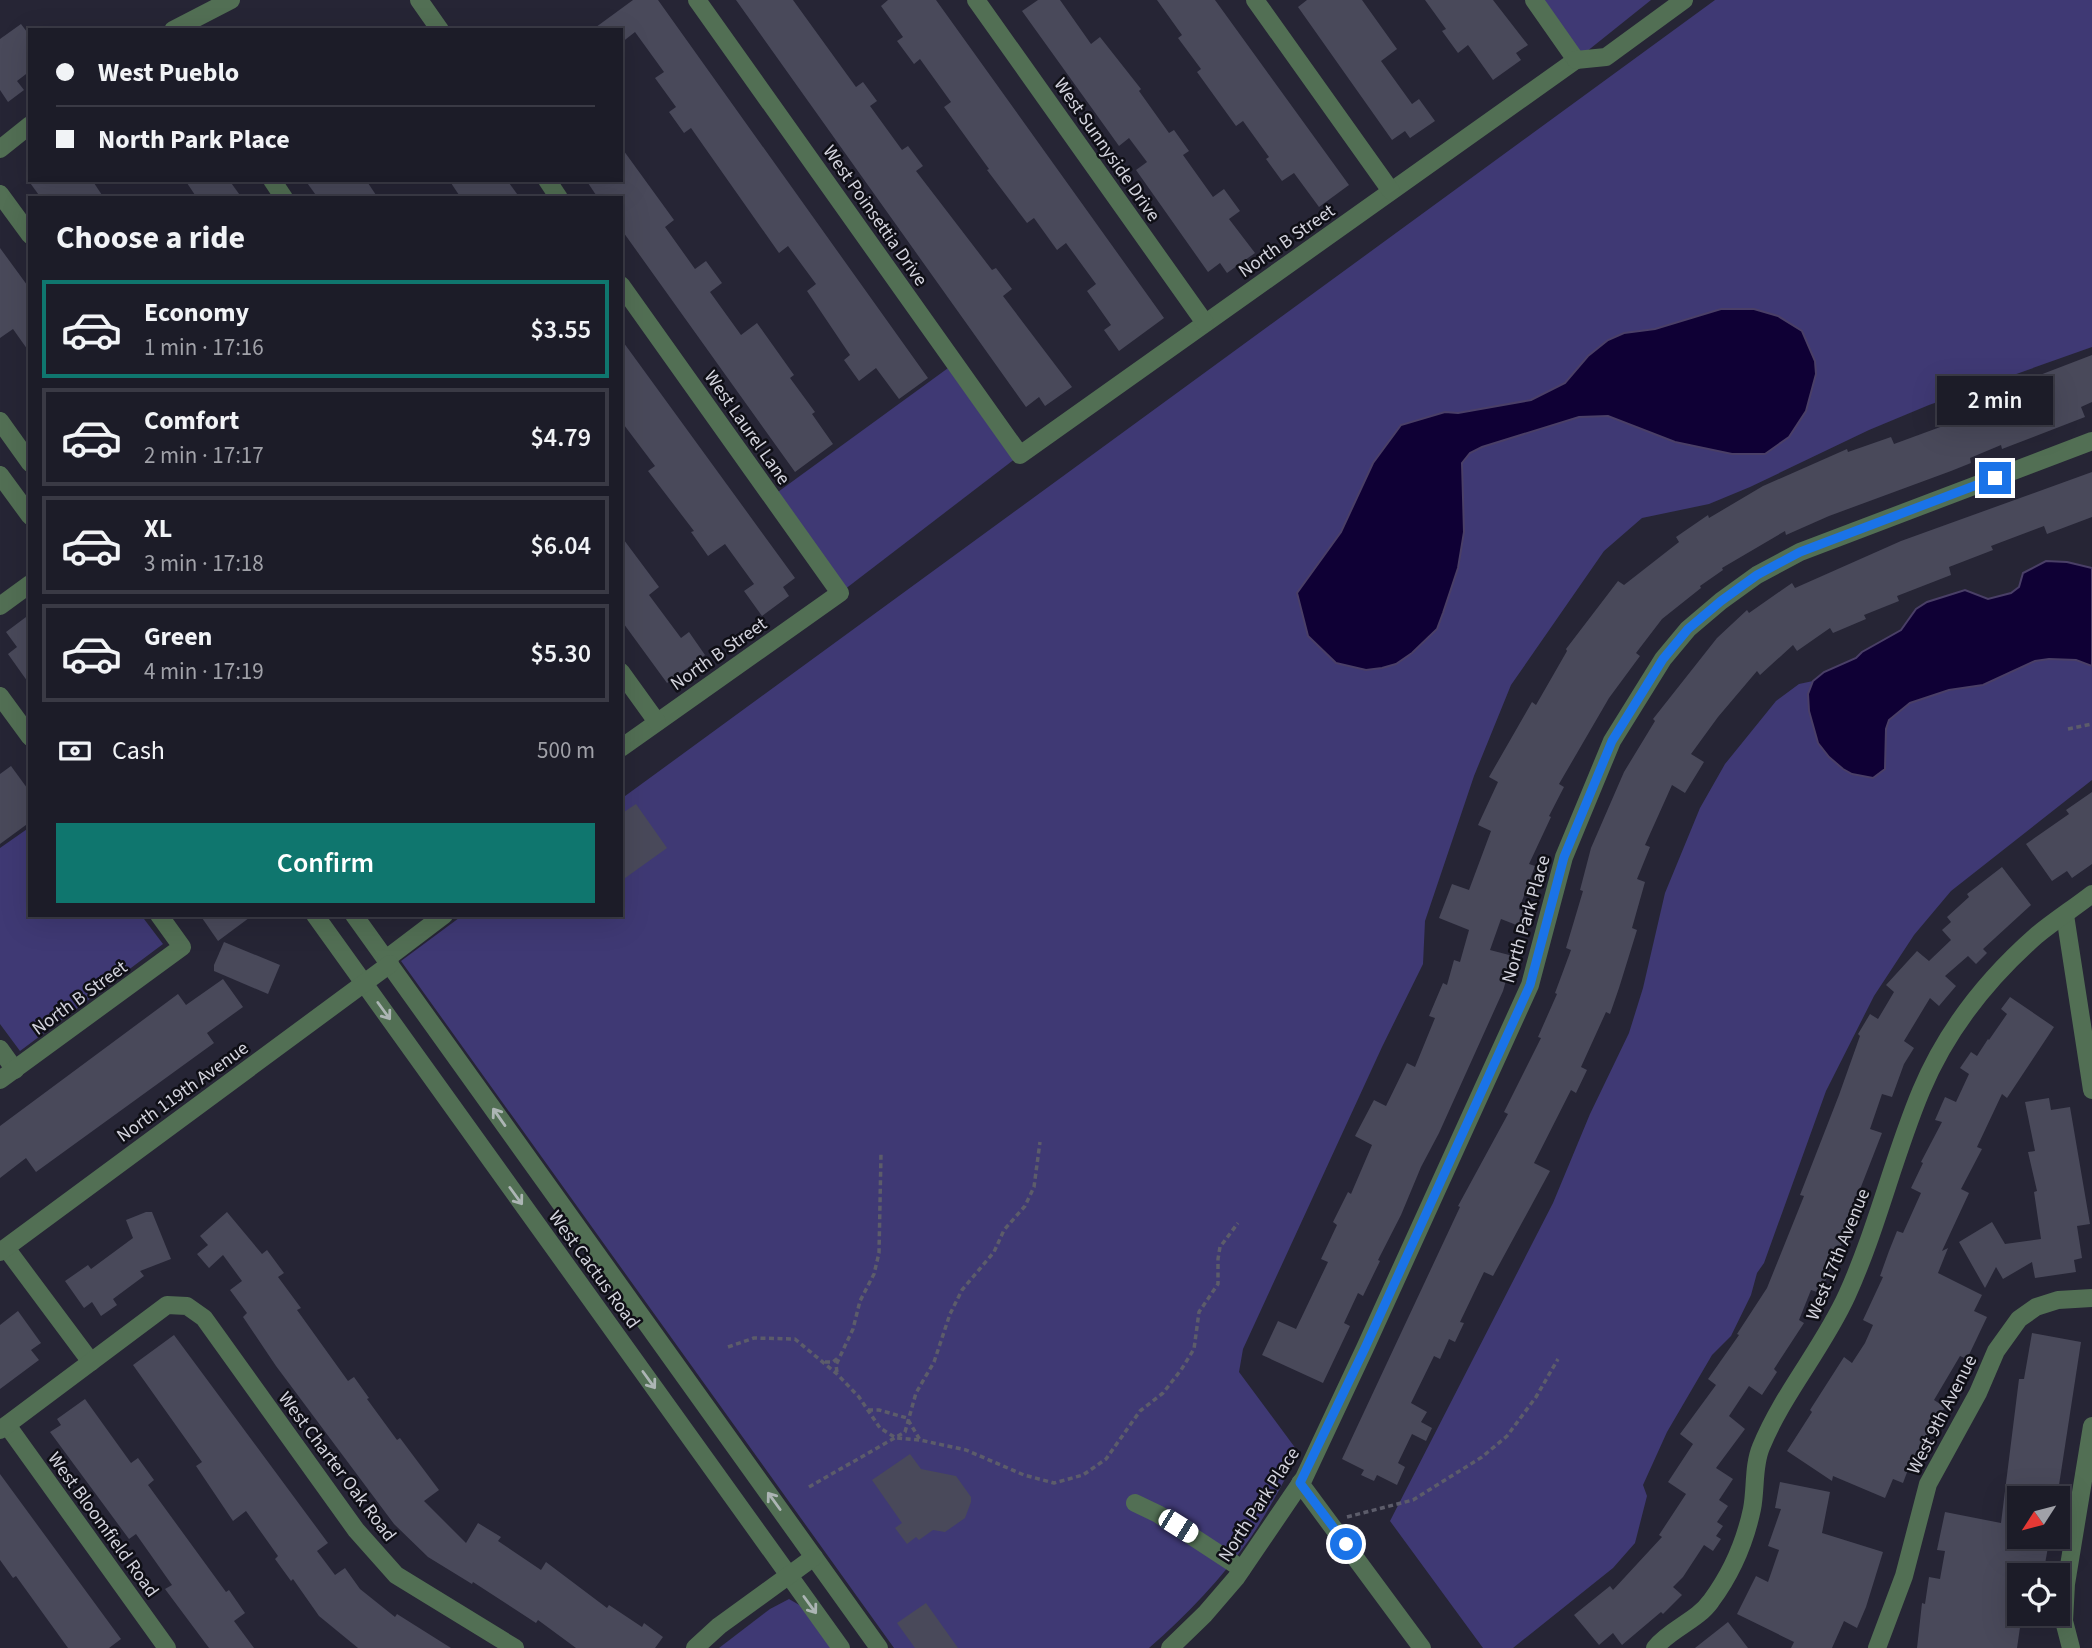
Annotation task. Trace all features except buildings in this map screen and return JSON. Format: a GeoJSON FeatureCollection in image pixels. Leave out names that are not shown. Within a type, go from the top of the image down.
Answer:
{"type":"FeatureCollection","features":[{"type":"Feature","properties":{"kind":"street"},"geometry":{"type":"LineString","coordinates":[[177,28],[232,0]]}},
{"type":"Feature","properties":{"kind":"street"},"geometry":{"type":"LineString","coordinates":[[419,0],[439,28]]}},
{"type":"Feature","properties":{"kind":"street","name":"West Poinsettia Drive"},"geometry":{"type":"LineString","coordinates":[[697,0],[1020,454]]}},
{"type":"Feature","properties":{"kind":"street","name":"West Sunnyside Drive"},"geometry":{"type":"LineString","coordinates":[[976,0],[1205,323]]}},
{"type":"Feature","properties":{"kind":"street"},"geometry":{"type":"LineString","coordinates":[[1255,0],[1391,191]]}},
{"type":"Feature","properties":{"kind":"street"},"geometry":{"type":"LineString","coordinates":[[1534,0],[1576,60],[1606,57],[1684,0]]}},
{"type":"Feature","properties":{"kind":"street","name":"North B Street"},"geometry":{"type":"LineString","coordinates":[[1020,454],[1576,60]]}},
{"type":"Feature","properties":{"kind":"street"},"geometry":{"type":"LineString","coordinates":[[0,149],[28,127]]}},
{"type":"Feature","properties":{"kind":"street"},"geometry":{"type":"LineString","coordinates":[[0,194],[28,232]]}},
{"type":"Feature","properties":{"kind":"street","name":"West Laurel Lane"},"geometry":{"type":"LineString","coordinates":[[623,288],[840,593]]}},
{"type":"Feature","properties":{"kind":"street"},"geometry":{"type":"LineString","coordinates":[[0,421],[28,460]]}},
{"type":"Feature","properties":{"kind":"street","name":"North Park Place"},"geometry":{"type":"LineString","coordinates":[[1170,1648],[1205,1614],[1242,1569],[1300,1483],[1371,1336],[1530,985],[1564,857],[1612,741],[1663,659],[1688,629],[1721,601],[1757,575],[1800,552],[2092,441]]}},
{"type":"Feature","properties":{"kind":"street"},"geometry":{"type":"LineString","coordinates":[[0,475],[28,513]]}},
{"type":"Feature","properties":{"kind":"street"},"geometry":{"type":"LineString","coordinates":[[0,606],[28,585]]}},
{"type":"Feature","properties":{"kind":"street","name":"North B Street"},"geometry":{"type":"LineString","coordinates":[[623,747],[840,593]]}},
{"type":"Feature","properties":{"kind":"street"},"geometry":{"type":"LineString","coordinates":[[623,675],[657,722]]}},
{"type":"Feature","properties":{"kind":"street"},"geometry":{"type":"LineString","coordinates":[[0,696],[28,734]]}},
{"type":"Feature","properties":{"kind":"street","name":"West 17th Avenue"},"geometry":{"type":"LineString","coordinates":[[1655,1648],[1710,1603],[1728,1574],[1743,1541],[1752,1508],[1760,1449],[1773,1421],[1830,1330],[1849,1292],[1921,1091],[1938,1056],[1961,1019],[1992,978],[2038,934],[2092,894]]}},
{"type":"Feature","properties":{"kind":"street"},"geometry":{"type":"LineString","coordinates":[[2065,915],[2092,1090]]}},
{"type":"Feature","properties":{"kind":"street","name":"North B Street"},"geometry":{"type":"LineString","coordinates":[[7,1075],[182,947],[160,917]]}},
{"type":"Feature","properties":{"kind":"street","name":"West Cactus Road"},"geometry":{"type":"LineString","coordinates":[[317,917],[841,1648]]}},
{"type":"Feature","properties":{"kind":"street","name":"West Cactus Road"},"geometry":{"type":"LineString","coordinates":[[355,917],[879,1648]]}},
{"type":"Feature","properties":{"kind":"street","name":"North 119th Avenue"},"geometry":{"type":"LineString","coordinates":[[3,1250],[364,983],[442,917]]}},
{"type":"Feature","properties":{"kind":"street"},"geometry":{"type":"LineString","coordinates":[[0,1049],[7,1075]]}},
{"type":"Feature","properties":{"kind":"street"},"geometry":{"type":"LineString","coordinates":[[3,1250],[91,1362],[4,1428]]}},
{"type":"Feature","properties":{"kind":"street","name":"West 9th Avenue"},"geometry":{"type":"LineString","coordinates":[[1877,1648],[1903,1576],[1928,1484],[1978,1393],[1996,1351],[2019,1319],[2036,1307],[2058,1300],[2092,1298]]}},
{"type":"Feature","properties":{"kind":"street","name":"West Charter Oak Road"},"geometry":{"type":"LineString","coordinates":[[91,1362],[167,1306],[187,1306],[204,1318],[356,1530],[396,1575],[515,1648]]}},
{"type":"Feature","properties":{"kind":"street"},"geometry":{"type":"LineString","coordinates":[[2071,1648],[2064,1621],[2066,1584],[2092,1426]]}},
{"type":"Feature","properties":{"kind":"street","name":"West Bloomfield Road"},"geometry":{"type":"LineString","coordinates":[[4,1428],[167,1648]]}},
{"type":"Feature","properties":{"kind":"street"},"geometry":{"type":"LineString","coordinates":[[1300,1483],[1422,1648]]}},
{"type":"Feature","properties":{"kind":"street"},"geometry":{"type":"LineString","coordinates":[[1135,1503],[1157,1514],[1242,1569]]}},
{"type":"Feature","properties":{"kind":"street"},"geometry":{"type":"LineString","coordinates":[[695,1648],[719,1626],[814,1557]]}},
{"type":"Feature","properties":{"kind":"path"},"geometry":{"type":"LineString","coordinates":[[2068,729],[2092,724]]}},
{"type":"Feature","properties":{"kind":"path"},"geometry":{"type":"LineString","coordinates":[[809,1487],[905,1432],[916,1393],[934,1362],[950,1314],[962,1290],[994,1252],[1004,1230],[1025,1206],[1034,1187],[1041,1142]]}},
{"type":"Feature","properties":{"kind":"path"},"geometry":{"type":"LineString","coordinates":[[837,1374],[836,1365],[853,1329],[860,1301],[874,1273],[879,1253],[881,1154]]}},
{"type":"Feature","properties":{"kind":"path"},"geometry":{"type":"LineString","coordinates":[[728,1347],[754,1338],[795,1339],[825,1362],[859,1397],[880,1429],[896,1438],[966,1450],[1024,1475],[1054,1483],[1083,1475],[1106,1459],[1140,1411],[1163,1393],[1194,1349],[1199,1312],[1218,1284],[1217,1259],[1220,1247],[1238,1223]]}},
{"type":"Feature","properties":{"kind":"path"},"geometry":{"type":"LineString","coordinates":[[825,1362],[833,1362],[839,1357]]}},
{"type":"Feature","properties":{"kind":"path"},"geometry":{"type":"LineString","coordinates":[[1330,1523],[1412,1500],[1482,1457],[1507,1436],[1536,1397],[1558,1359]]}},
{"type":"Feature","properties":{"kind":"path"},"geometry":{"type":"LineString","coordinates":[[867,1410],[880,1410],[907,1418],[920,1440]]}},
{"type":"Feature","properties":{"kind":"shaded area"},"geometry":{"type":"Polygon","coordinates":[[[1534,0],[1651,0],[1576,60],[1534,0]]]}},
{"type":"Feature","properties":{"kind":"shaded area"},"geometry":{"type":"Polygon","coordinates":[[[1715,0],[2092,0],[2092,347],[1929,405],[1709,504],[1642,518],[1604,551],[1511,685],[1474,776],[1425,921],[1423,964],[1243,1349],[1239,1372],[1299,1453],[1258,1527],[1240,1552],[1190,1609],[1149,1648],[894,1648],[401,961],[460,917],[623,917],[623,798],[1715,0]]]}},
{"type":"Feature","properties":{"kind":"shaded area"},"geometry":{"type":"Polygon","coordinates":[[[1721,309],[1754,309],[1778,316],[1802,331],[1815,361],[1816,374],[1806,411],[1789,437],[1765,454],[1732,454],[1675,442],[1608,416],[1579,417],[1482,447],[1470,453],[1462,463],[1464,532],[1458,568],[1437,629],[1396,664],[1366,670],[1336,663],[1308,636],[1297,593],[1341,532],[1373,463],[1401,425],[1445,412],[1458,413],[1531,400],[1565,383],[1588,356],[1608,340],[1624,333],[1655,329],[1721,309]]]}},
{"type":"Feature","properties":{"kind":"shaded area"},"geometry":{"type":"Polygon","coordinates":[[[955,363],[1020,455],[840,593],[771,497],[955,363]]]}},
{"type":"Feature","properties":{"kind":"shaded area"},"geometry":{"type":"Polygon","coordinates":[[[2046,561],[2067,562],[2092,568],[2092,780],[1951,891],[1914,935],[1874,996],[1826,1091],[1751,1295],[1731,1336],[1712,1355],[1667,1432],[1643,1485],[1647,1496],[1635,1543],[1613,1568],[1513,1648],[1483,1648],[1390,1521],[1553,1203],[1590,1114],[1629,1033],[1643,988],[1665,893],[1700,808],[1725,764],[1776,701],[1799,684],[1813,681],[1824,672],[1856,658],[1901,630],[1916,609],[1927,602],[1965,590],[1988,599],[2011,593],[2019,587],[2023,573],[2046,561]]]}},
{"type":"Feature","properties":{"kind":"shaded area"},"geometry":{"type":"Polygon","coordinates":[[[2046,561],[2067,562],[2092,568],[2092,666],[2076,660],[2035,661],[1983,685],[1949,690],[1910,703],[1889,720],[1886,729],[1885,769],[1873,778],[1852,774],[1829,757],[1818,743],[1809,711],[1808,694],[1813,681],[1824,672],[1856,658],[1901,630],[1916,609],[1927,602],[1965,590],[1988,599],[2011,593],[2019,587],[2023,573],[2046,561]]]}},
{"type":"Feature","properties":{"kind":"shaded area"},"geometry":{"type":"Polygon","coordinates":[[[28,828],[28,917],[143,917],[163,944],[20,1051],[0,1024],[0,848],[28,828]]]}},
{"type":"Feature","properties":{"kind":"shaded area"},"geometry":{"type":"Polygon","coordinates":[[[789,1599],[801,1606],[831,1648],[719,1648],[770,1609],[789,1599]]]}},
{"type":"Feature","properties":{"kind":"route"},"geometry":{"type":"LineString","coordinates":[[1346,1544],[1300,1483],[1365,1348],[1530,985],[1564,857],[1612,741],[1663,659],[1688,629],[1757,575],[1800,552],[1995,478]]}}]}
